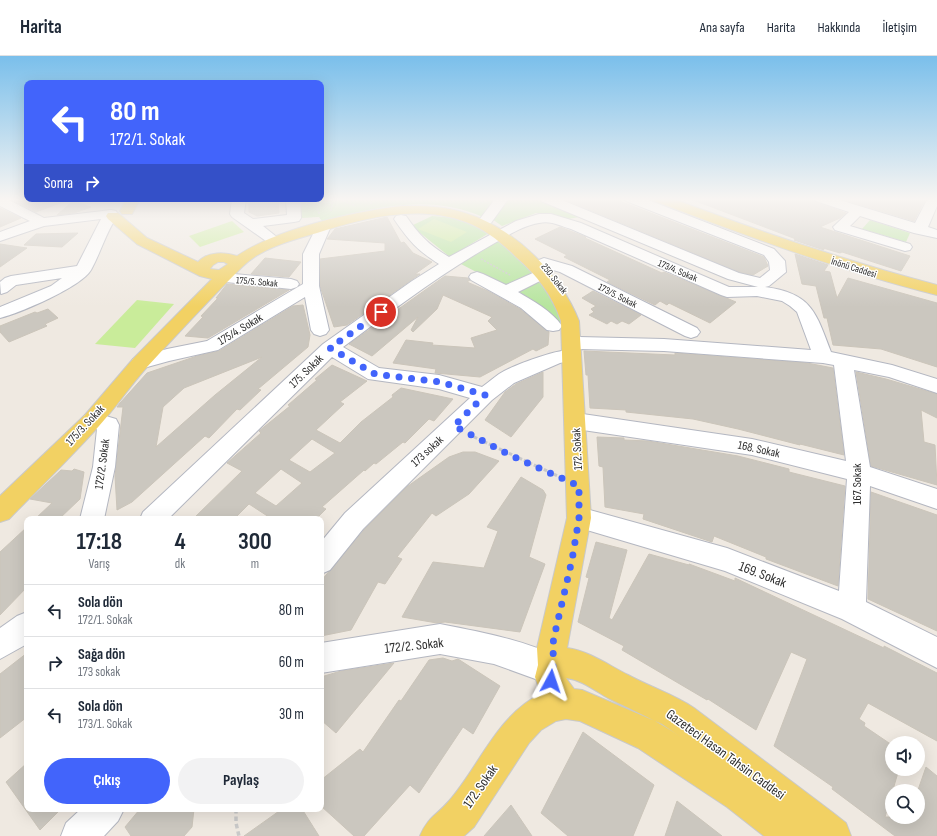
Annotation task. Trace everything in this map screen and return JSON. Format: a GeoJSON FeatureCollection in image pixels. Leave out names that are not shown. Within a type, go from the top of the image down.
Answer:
{"type":"FeatureCollection","features":[{"type":"Feature","properties":{"kind":"main road"},"geometry":{"type":"LineString","coordinates":[[137,234],[142,241],[218,268],[293,234]]}},
{"type":"Feature","properties":{"kind":"main road"},"geometry":{"type":"LineString","coordinates":[[155,234],[218,268]]}},
{"type":"Feature","properties":{"kind":"main road","name":"250. Sokak"},"geometry":{"type":"LineString","coordinates":[[271,238],[283,234]]}},
{"type":"Feature","properties":{"kind":"main road","name":"250. Sokak"},"geometry":{"type":"LineString","coordinates":[[504,234],[540,267],[559,296],[570,321],[571,347],[576,349]]}},
{"type":"Feature","properties":{"kind":"main road","name":"İnönü Caddesi"},"geometry":{"type":"LineString","coordinates":[[757,234],[805,252],[897,280],[937,290]]}},
{"type":"Feature","properties":{"kind":"main road"},"geometry":{"type":"LineString","coordinates":[[218,268],[271,238]]}},
{"type":"Feature","properties":{"kind":"main road","name":"175/3. Sokak"},"geometry":{"type":"LineString","coordinates":[[0,512],[92,420],[140,363],[166,335],[204,279],[218,268]]}},
{"type":"Feature","properties":{"kind":"main road","name":"172. Sokak"},"geometry":{"type":"LineString","coordinates":[[518,732],[544,681],[565,669],[571,657],[565,647],[558,614],[572,560],[579,518],[576,421],[576,349]]}},
{"type":"Feature","properties":{"kind":"main road"},"geometry":{"type":"LineString","coordinates":[[565,669],[596,682],[596,693],[594,699],[590,703],[574,705]]}},
{"type":"Feature","properties":{"kind":"main road","name":"Gazeteci Hasan Tahsin Caddesi"},"geometry":{"type":"LineString","coordinates":[[793,836],[739,795],[650,736],[574,705],[553,688],[565,669],[633,694],[676,714],[787,796],[834,836]]}},
{"type":"Feature","properties":{"kind":"main road","name":"172. Sokak"},"geometry":{"type":"LineString","coordinates":[[438,836],[460,814],[518,732],[536,713],[550,706],[574,705]]}},
{"type":"Feature","properties":{"kind":"street"},"geometry":{"type":"LineString","coordinates":[[0,238],[9,234]]}},
{"type":"Feature","properties":{"kind":"street"},"geometry":{"type":"LineString","coordinates":[[0,313],[57,289],[83,270],[100,234]]}},
{"type":"Feature","properties":{"kind":"street"},"geometry":{"type":"LineString","coordinates":[[266,234],[271,238]]}},
{"type":"Feature","properties":{"kind":"street"},"geometry":{"type":"LineString","coordinates":[[319,234],[311,254],[311,286],[320,330]]}},
{"type":"Feature","properties":{"kind":"street"},"geometry":{"type":"LineString","coordinates":[[412,234],[432,253],[450,264]]}},
{"type":"Feature","properties":{"kind":"street","name":"175. Sokak"},"geometry":{"type":"LineString","coordinates":[[155,516],[330,348],[418,284],[468,252],[499,234]]}},
{"type":"Feature","properties":{"kind":"street","name":"173/4. Sokak"},"geometry":{"type":"LineString","coordinates":[[595,234],[728,292],[750,290],[789,298],[803,308],[833,358]]}},
{"type":"Feature","properties":{"kind":"street"},"geometry":{"type":"LineString","coordinates":[[634,234],[734,276],[763,283],[778,272],[777,261],[769,252],[724,234]]}},
{"type":"Feature","properties":{"kind":"street"},"geometry":{"type":"LineString","coordinates":[[864,234],[905,247]]}},
{"type":"Feature","properties":{"kind":"street"},"geometry":{"type":"LineString","coordinates":[[506,292],[540,267]]}},
{"type":"Feature","properties":{"kind":"street","name":"173/5. Sokak"},"geometry":{"type":"LineString","coordinates":[[540,267],[566,269],[691,332]]}},
{"type":"Feature","properties":{"kind":"street","name":"175/5. Sokak"},"geometry":{"type":"LineString","coordinates":[[218,268],[291,284]]}},
{"type":"Feature","properties":{"kind":"street"},"geometry":{"type":"LineString","coordinates":[[1,289],[11,280],[83,270]]}},
{"type":"Feature","properties":{"kind":"street"},"geometry":{"type":"LineString","coordinates":[[477,277],[506,292],[545,317],[553,326]]}},
{"type":"Feature","properties":{"kind":"street","name":"175/4. Sokak"},"geometry":{"type":"LineString","coordinates":[[140,363],[167,355],[212,346],[311,286]]}},
{"type":"Feature","properties":{"kind":"street","name":"173 sokak"},"geometry":{"type":"LineString","coordinates":[[324,558],[354,521],[485,395],[507,378],[576,349],[664,345],[833,358],[892,371],[937,386]]}},
{"type":"Feature","properties":{"kind":"street"},"geometry":{"type":"LineString","coordinates":[[330,348],[375,374],[440,382],[485,395]]}},
{"type":"Feature","properties":{"kind":"street","name":"167. Sokak"},"geometry":{"type":"LineString","coordinates":[[833,358],[859,473],[852,609]]}},
{"type":"Feature","properties":{"kind":"street","name":"172/2. Sokak"},"geometry":{"type":"LineString","coordinates":[[92,420],[108,425],[104,467],[93,516]]}},
{"type":"Feature","properties":{"kind":"street","name":"168. Sokak"},"geometry":{"type":"LineString","coordinates":[[576,421],[752,447],[859,473],[937,499]]}},
{"type":"Feature","properties":{"kind":"street","name":"169. Sokak"},"geometry":{"type":"LineString","coordinates":[[579,518],[727,560],[852,609],[937,653]]}},
{"type":"Feature","properties":{"kind":"street"},"geometry":{"type":"LineString","coordinates":[[0,644],[24,628]]}},
{"type":"Feature","properties":{"kind":"street","name":"172/2. Sokak"},"geometry":{"type":"LineString","coordinates":[[324,657],[440,639],[494,649],[542,665],[565,669]]}},
{"type":"Feature","properties":{"kind":"street"},"geometry":{"type":"LineString","coordinates":[[79,836],[103,812]]}},
{"type":"Feature","properties":{"kind":"path"},"geometry":{"type":"LineString","coordinates":[[468,252],[510,275]]}},
{"type":"Feature","properties":{"kind":"path"},"geometry":{"type":"LineString","coordinates":[[454,426],[512,456],[579,486]]}},
{"type":"Feature","properties":{"kind":"path"},"geometry":{"type":"LineString","coordinates":[[236,812],[236,823],[239,836]]}},
{"type":"Feature","properties":{"kind":"green space"},"geometry":{"type":"Polygon","coordinates":[[[194,234],[237,234],[200,247],[189,236],[194,234]]]}},
{"type":"Feature","properties":{"kind":"green space"},"geometry":{"type":"Polygon","coordinates":[[[422,234],[487,234],[450,257],[422,234]]]}},
{"type":"Feature","properties":{"kind":"green space"},"geometry":{"type":"Polygon","coordinates":[[[432,234],[463,234],[451,242],[432,234]]]}},
{"type":"Feature","properties":{"kind":"green space"},"geometry":{"type":"Polygon","coordinates":[[[880,234],[909,234],[906,242],[880,234]]]}},
{"type":"Feature","properties":{"kind":"green space"},"geometry":{"type":"Polygon","coordinates":[[[497,240],[527,266],[536,276],[551,298],[562,322],[557,324],[515,292],[461,264],[497,240]]]}},
{"type":"Feature","properties":{"kind":"green space"},"geometry":{"type":"Polygon","coordinates":[[[137,300],[174,304],[135,348],[95,344],[137,300]]]}},
{"type":"Feature","properties":{"kind":"building"},"geometry":{"type":"Polygon","coordinates":[[[36,234],[76,234],[62,247],[24,245],[36,234]]]}},
{"type":"Feature","properties":{"kind":"building"},"geometry":{"type":"Polygon","coordinates":[[[331,234],[396,234],[401,243],[404,242],[413,253],[432,262],[415,274],[420,274],[347,325],[334,327],[320,286],[320,259],[385,251],[385,243],[327,239],[331,234]]]}},
{"type":"Feature","properties":{"kind":"building"},"geometry":{"type":"Polygon","coordinates":[[[545,234],[579,234],[662,273],[664,272],[736,302],[710,323],[669,303],[667,305],[660,301],[655,305],[607,282],[610,280],[564,257],[567,255],[535,239],[545,234]]]}},
{"type":"Feature","properties":{"kind":"building"},"geometry":{"type":"Polygon","coordinates":[[[649,234],[706,234],[764,257],[768,266],[753,275],[739,272],[649,234]]]}},
{"type":"Feature","properties":{"kind":"building"},"geometry":{"type":"Polygon","coordinates":[[[784,234],[843,234],[910,256],[901,271],[842,252],[840,253],[823,248],[824,250],[794,240],[796,239],[784,234]]]}},
{"type":"Feature","properties":{"kind":"building"},"geometry":{"type":"Polygon","coordinates":[[[0,244],[27,248],[0,267],[0,244]]]}},
{"type":"Feature","properties":{"kind":"building"},"geometry":{"type":"Polygon","coordinates":[[[795,254],[828,265],[824,271],[830,272],[837,298],[848,278],[937,303],[937,367],[881,349],[833,345],[827,318],[824,318],[816,286],[802,284],[795,254]]]}},
{"type":"Feature","properties":{"kind":"building"},"geometry":{"type":"Polygon","coordinates":[[[265,258],[301,262],[289,277],[251,274],[265,258]]]}},
{"type":"Feature","properties":{"kind":"building"},"geometry":{"type":"Polygon","coordinates":[[[445,276],[468,278],[470,280],[467,282],[488,291],[520,309],[549,332],[548,345],[536,351],[533,349],[480,377],[435,373],[436,369],[393,363],[406,340],[433,343],[432,345],[475,348],[471,338],[497,330],[488,321],[492,317],[443,295],[437,309],[413,332],[411,330],[418,317],[372,356],[349,344],[445,276]]]}},
{"type":"Feature","properties":{"kind":"building"},"geometry":{"type":"Polygon","coordinates":[[[227,284],[289,290],[208,338],[185,336],[203,317],[201,316],[218,298],[216,298],[227,284]]]}},
{"type":"Feature","properties":{"kind":"building"},"geometry":{"type":"Polygon","coordinates":[[[593,291],[641,315],[629,324],[622,321],[617,324],[611,321],[607,324],[589,315],[594,312],[591,309],[596,306],[582,298],[593,291]]]}},
{"type":"Feature","properties":{"kind":"building"},"geometry":{"type":"Polygon","coordinates":[[[303,305],[310,335],[308,347],[258,389],[261,390],[240,410],[237,409],[209,438],[205,436],[132,502],[117,510],[115,476],[123,407],[117,407],[120,403],[147,373],[197,356],[219,351],[293,306],[303,305]],[[262,357],[184,388],[163,407],[156,447],[215,395],[262,357]]]}},
{"type":"Feature","properties":{"kind":"building"},"geometry":{"type":"Polygon","coordinates":[[[48,309],[58,318],[45,324],[47,326],[9,342],[0,332],[0,326],[35,312],[37,313],[48,309]]]}},
{"type":"Feature","properties":{"kind":"building"},"geometry":{"type":"Polygon","coordinates":[[[584,351],[675,355],[675,353],[807,363],[833,368],[844,455],[693,419],[626,412],[626,410],[590,408],[588,375],[586,375],[584,351]]]}},
{"type":"Feature","properties":{"kind":"building"},"geometry":{"type":"Polygon","coordinates":[[[332,365],[367,381],[340,402],[344,404],[316,430],[340,443],[361,422],[393,397],[392,395],[401,388],[453,399],[434,421],[429,419],[405,443],[403,442],[376,464],[374,463],[365,471],[364,470],[322,507],[326,509],[319,516],[267,516],[249,504],[237,516],[196,516],[242,471],[227,463],[261,433],[259,431],[290,406],[288,405],[317,380],[315,379],[332,365]],[[312,439],[289,460],[310,472],[335,453],[312,439]],[[281,469],[255,493],[276,506],[302,483],[281,469]]]}},
{"type":"Feature","properties":{"kind":"building"},"geometry":{"type":"Polygon","coordinates":[[[543,372],[543,397],[511,437],[485,420],[505,392],[516,384],[543,372]]]}},
{"type":"Feature","properties":{"kind":"building"},"geometry":{"type":"Polygon","coordinates":[[[856,372],[937,394],[937,418],[921,410],[924,442],[935,445],[937,485],[871,466],[856,372]]]}},
{"type":"Feature","properties":{"kind":"building"},"geometry":{"type":"Polygon","coordinates":[[[597,437],[648,441],[738,456],[789,469],[789,472],[845,486],[838,586],[766,559],[766,557],[714,536],[712,542],[643,519],[644,514],[605,507],[603,467],[599,466],[597,437]]]}},
{"type":"Feature","properties":{"kind":"building"},"geometry":{"type":"Polygon","coordinates":[[[463,452],[475,452],[499,461],[469,494],[436,516],[432,513],[397,557],[402,559],[385,584],[378,582],[351,630],[324,635],[324,577],[364,530],[408,486],[449,457],[463,452]]]}},
{"type":"Feature","properties":{"kind":"building"},"geometry":{"type":"Polygon","coordinates":[[[74,469],[84,472],[80,499],[62,516],[38,516],[52,503],[30,499],[61,470],[72,471],[74,469]]]}},
{"type":"Feature","properties":{"kind":"building"},"geometry":{"type":"Polygon","coordinates":[[[521,477],[543,490],[546,495],[529,557],[545,564],[520,632],[445,622],[437,623],[402,617],[433,562],[484,568],[498,531],[487,527],[521,477]]]}},
{"type":"Feature","properties":{"kind":"building"},"geometry":{"type":"Polygon","coordinates":[[[871,492],[937,515],[937,631],[868,599],[871,492]]]}},
{"type":"Feature","properties":{"kind":"building"},"geometry":{"type":"Polygon","coordinates":[[[24,530],[24,590],[0,615],[0,552],[24,530]]]}},
{"type":"Feature","properties":{"kind":"building"},"geometry":{"type":"Polygon","coordinates":[[[596,542],[627,550],[609,618],[612,620],[649,554],[689,564],[735,581],[735,578],[884,648],[884,646],[937,673],[937,741],[868,703],[859,719],[865,723],[864,726],[885,740],[885,776],[897,776],[895,784],[885,784],[885,824],[925,824],[925,784],[920,784],[923,776],[925,776],[926,767],[937,776],[937,836],[895,836],[832,789],[833,787],[774,746],[807,659],[791,652],[756,730],[708,699],[707,700],[622,650],[624,646],[578,622],[589,578],[586,577],[596,542]]]}},
{"type":"Feature","properties":{"kind":"building"},"geometry":{"type":"Polygon","coordinates":[[[24,655],[24,719],[0,738],[0,674],[24,655]]]}},
{"type":"Feature","properties":{"kind":"building"},"geometry":{"type":"Polygon","coordinates":[[[443,658],[452,661],[458,659],[500,686],[473,734],[463,727],[419,793],[410,785],[364,836],[354,836],[324,809],[324,778],[360,749],[363,752],[429,660],[443,658]]]}},
{"type":"Feature","properties":{"kind":"building"},"geometry":{"type":"Polygon","coordinates":[[[394,663],[336,733],[324,723],[324,676],[341,671],[394,663]]]}},
{"type":"Feature","properties":{"kind":"building"},"geometry":{"type":"Polygon","coordinates":[[[583,732],[654,785],[633,836],[568,836],[541,813],[583,732]]]}},
{"type":"Feature","properties":{"kind":"building"},"geometry":{"type":"Polygon","coordinates":[[[24,766],[24,807],[6,782],[24,766]]]}},
{"type":"Feature","properties":{"kind":"building"},"geometry":{"type":"Polygon","coordinates":[[[677,801],[722,836],[665,836],[677,801]]]}},
{"type":"Feature","properties":{"kind":"building"},"geometry":{"type":"Polygon","coordinates":[[[511,805],[532,836],[484,836],[511,805]]]}},
{"type":"Feature","properties":{"kind":"building"},"geometry":{"type":"Polygon","coordinates":[[[27,812],[58,812],[40,830],[27,812]]]}},
{"type":"Feature","properties":{"kind":"building"},"geometry":{"type":"Polygon","coordinates":[[[138,812],[194,812],[192,827],[184,836],[131,836],[125,827],[138,812]]]}},
{"type":"Feature","properties":{"kind":"building"},"geometry":{"type":"Polygon","coordinates":[[[278,812],[304,812],[319,836],[244,836],[278,812]]]}},
{"type":"Feature","properties":{"kind":"route"},"geometry":{"type":"LineString","coordinates":[[381,312],[330,348],[375,374],[440,382],[485,395],[454,426],[512,456],[579,486],[579,518],[572,560],[558,614],[552,648],[553,666],[550,674],[551,681]]}}]}
